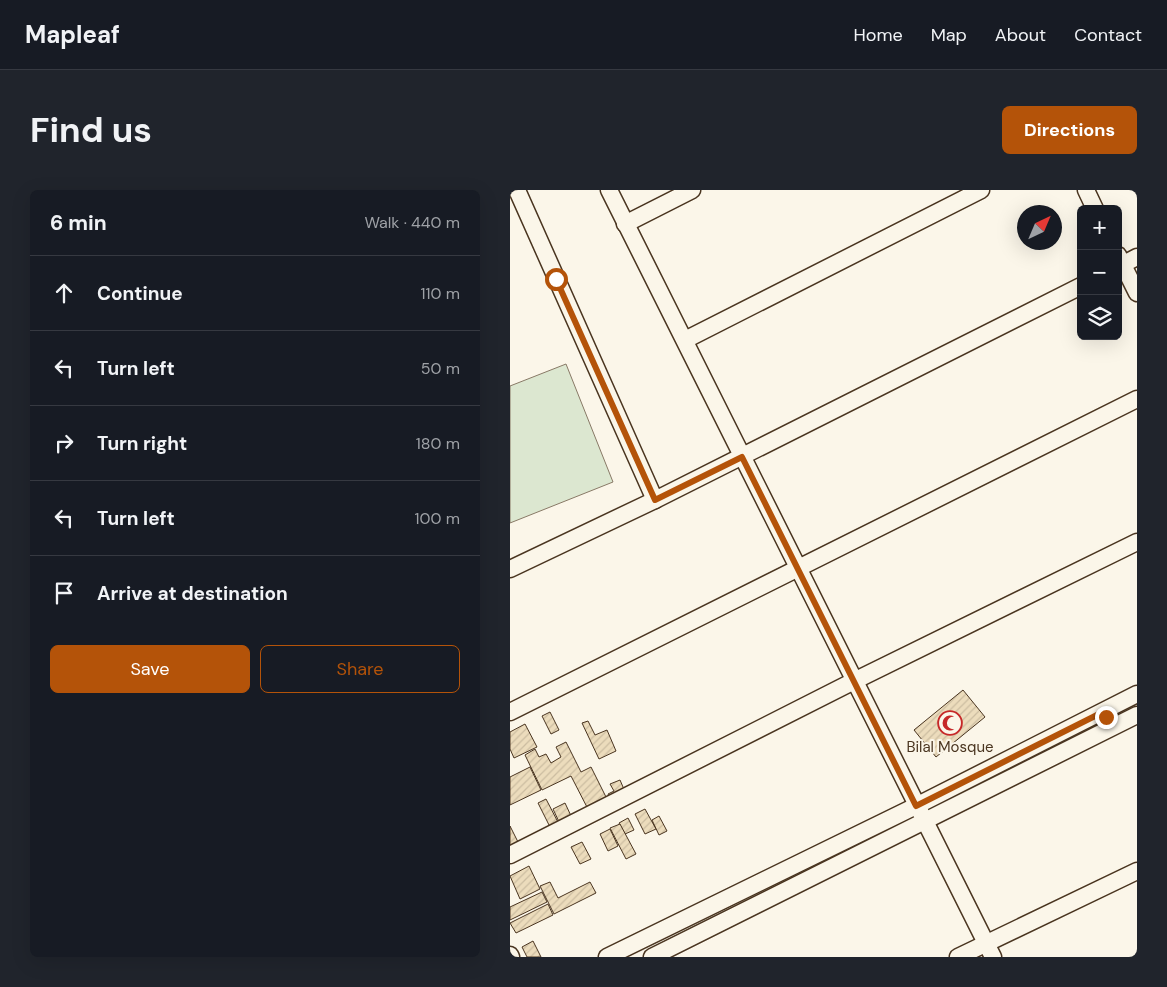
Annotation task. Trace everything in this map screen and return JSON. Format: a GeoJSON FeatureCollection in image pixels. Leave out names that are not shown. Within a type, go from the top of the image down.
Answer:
{"type":"FeatureCollection","features":[{"type":"Feature","properties":{"kind":"street"},"geometry":{"type":"LineString","coordinates":[[608,190],[685,340],[989,950]]}},
{"type":"Feature","properties":{"kind":"street"},"geometry":{"type":"LineString","coordinates":[[625,224],[692,190]]}},
{"type":"Feature","properties":{"kind":"street"},"geometry":{"type":"LineString","coordinates":[[685,340],[981,190]]}},
{"type":"Feature","properties":{"kind":"street"},"geometry":{"type":"LineString","coordinates":[[1086,190],[1093,205]]}},
{"type":"Feature","properties":{"kind":"street"},"geometry":{"type":"LineString","coordinates":[[517,199],[556,279],[655,500]]}},
{"type":"Feature","properties":{"kind":"street"},"geometry":{"type":"LineString","coordinates":[[1124,261],[1137,293]]}},
{"type":"Feature","properties":{"kind":"street"},"geometry":{"type":"LineString","coordinates":[[510,569],[742,457],[1077,288]]}},
{"type":"Feature","properties":{"kind":"street"},"geometry":{"type":"LineString","coordinates":[[510,712],[1137,399]]}},
{"type":"Feature","properties":{"kind":"street"},"geometry":{"type":"LineString","coordinates":[[510,855],[854,681],[1137,542]]}},
{"type":"Feature","properties":{"kind":"street"},"geometry":{"type":"LineString","coordinates":[[607,957],[916,806],[1137,694]]}},
{"type":"Feature","properties":{"kind":"street"},"geometry":{"type":"LineString","coordinates":[[1103,712],[1111,728]]}},
{"type":"Feature","properties":{"kind":"street"},"geometry":{"type":"LineString","coordinates":[[652,957],[1137,715]]}},
{"type":"Feature","properties":{"kind":"street"},"geometry":{"type":"LineString","coordinates":[[958,957],[989,950],[1137,870]]}},
{"type":"Feature","properties":{"kind":"green space"},"geometry":{"type":"Polygon","coordinates":[[[566,364],[613,482],[510,523],[510,386],[566,364]]]}},
{"type":"Feature","properties":{"kind":"building","name":"Bilal Mosque"},"geometry":{"type":"Polygon","coordinates":[[[963,690],[985,717],[936,757],[914,730],[963,690]]]}},
{"type":"Feature","properties":{"kind":"building"},"geometry":{"type":"Polygon","coordinates":[[[550,712],[559,730],[551,734],[542,716],[550,712]]]}},
{"type":"Feature","properties":{"kind":"building"},"geometry":{"type":"Polygon","coordinates":[[[588,721],[595,735],[607,730],[616,751],[599,759],[582,723],[588,721]]]}},
{"type":"Feature","properties":{"kind":"building"},"geometry":{"type":"Polygon","coordinates":[[[525,724],[537,747],[514,758],[510,749],[510,732],[525,724]]]}},
{"type":"Feature","properties":{"kind":"building"},"geometry":{"type":"Polygon","coordinates":[[[566,742],[581,772],[591,767],[609,803],[590,813],[571,776],[542,790],[525,755],[535,749],[539,757],[546,754],[551,763],[561,757],[556,747],[566,742]]]}},
{"type":"Feature","properties":{"kind":"building"},"geometry":{"type":"Polygon","coordinates":[[[530,767],[541,790],[510,805],[510,777],[530,767]]]}},
{"type":"Feature","properties":{"kind":"building"},"geometry":{"type":"Polygon","coordinates":[[[620,780],[626,794],[611,801],[608,794],[614,791],[610,784],[620,780]]]}},
{"type":"Feature","properties":{"kind":"building"},"geometry":{"type":"Polygon","coordinates":[[[546,799],[560,826],[552,831],[538,803],[546,799]]]}},
{"type":"Feature","properties":{"kind":"building"},"geometry":{"type":"Polygon","coordinates":[[[565,803],[572,818],[560,824],[553,809],[565,803]]]}},
{"type":"Feature","properties":{"kind":"building"},"geometry":{"type":"Polygon","coordinates":[[[645,809],[656,829],[645,834],[635,814],[645,809]]]}},
{"type":"Feature","properties":{"kind":"building"},"geometry":{"type":"Polygon","coordinates":[[[659,816],[667,831],[659,835],[652,820],[659,816]]]}},
{"type":"Feature","properties":{"kind":"building"},"geometry":{"type":"Polygon","coordinates":[[[628,818],[634,830],[625,834],[619,823],[628,818]]]}},
{"type":"Feature","properties":{"kind":"building"},"geometry":{"type":"Polygon","coordinates":[[[620,824],[636,854],[626,859],[610,828],[620,824]]]}},
{"type":"Feature","properties":{"kind":"building"},"geometry":{"type":"Polygon","coordinates":[[[510,826],[520,846],[510,852],[510,826]]]}},
{"type":"Feature","properties":{"kind":"building"},"geometry":{"type":"Polygon","coordinates":[[[610,829],[618,846],[608,851],[600,834],[610,829]]]}},
{"type":"Feature","properties":{"kind":"building"},"geometry":{"type":"Polygon","coordinates":[[[582,842],[591,859],[580,864],[571,847],[582,842]]]}},
{"type":"Feature","properties":{"kind":"building"},"geometry":{"type":"Polygon","coordinates":[[[529,866],[540,889],[520,899],[510,876],[529,866]]]}},
{"type":"Feature","properties":{"kind":"building"},"geometry":{"type":"Polygon","coordinates":[[[550,882],[558,898],[590,882],[596,893],[554,914],[540,886],[550,882]]]}},
{"type":"Feature","properties":{"kind":"building"},"geometry":{"type":"Polygon","coordinates":[[[542,892],[547,902],[510,920],[510,907],[542,892]]]}},
{"type":"Feature","properties":{"kind":"building"},"geometry":{"type":"Polygon","coordinates":[[[548,904],[553,915],[516,933],[510,923],[548,904]]]}},
{"type":"Feature","properties":{"kind":"building"},"geometry":{"type":"Polygon","coordinates":[[[533,941],[541,957],[527,957],[522,947],[533,941]]]}},
{"type":"Feature","properties":{"kind":"place","name":"Bilal Mosque"},"geometry":{"type":"Point","coordinates":[950,723]}},
{"type":"Feature","properties":{"kind":"route"},"geometry":{"type":"LineString","coordinates":[[556,279],[655,500],[742,457],[916,806],[1103,712],[1106,717]]}}]}
